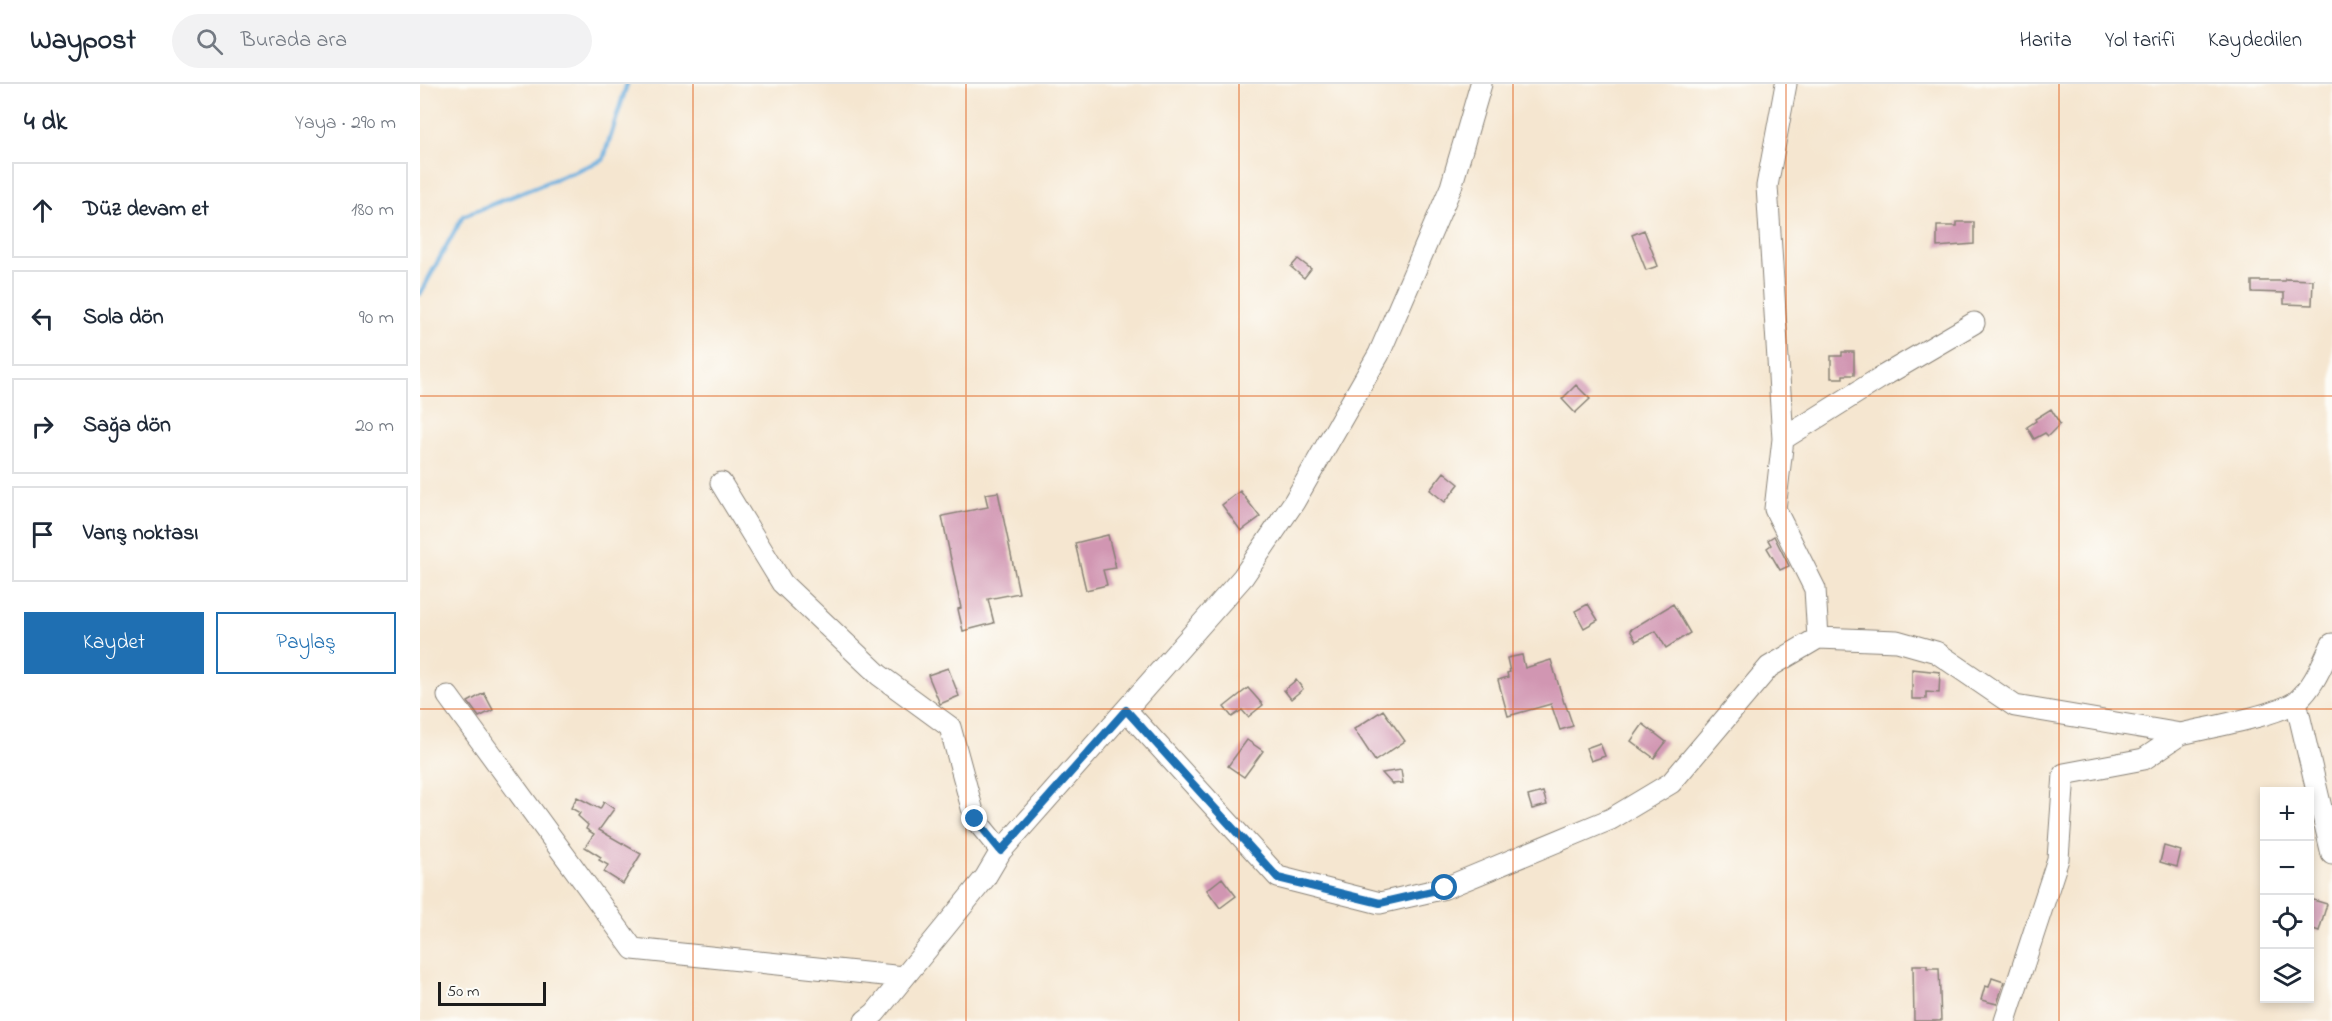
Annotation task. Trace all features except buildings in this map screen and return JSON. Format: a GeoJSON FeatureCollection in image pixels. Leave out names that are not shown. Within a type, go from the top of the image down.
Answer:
{"type":"FeatureCollection","features":[{"type":"Feature","properties":{"kind":"street"},"geometry":{"type":"LineString","coordinates":[[866,1021],[985,878],[1001,851],[1243,578],[1294,502],[1379,354],[1451,187],[1481,84]]}},
{"type":"Feature","properties":{"kind":"street"},"geometry":{"type":"LineString","coordinates":[[1786,84],[1767,186],[1784,439],[1775,509],[1815,589],[1818,639]]}},
{"type":"Feature","properties":{"kind":"street"},"geometry":{"type":"LineString","coordinates":[[1784,439],[1880,378],[1974,323]]}},
{"type":"Feature","properties":{"kind":"street"},"geometry":{"type":"LineString","coordinates":[[721,483],[782,584],[879,675],[950,728],[975,819],[1001,851]]}},
{"type":"Feature","properties":{"kind":"street"},"geometry":{"type":"LineString","coordinates":[[1126,710],[1278,878],[1380,903],[1445,888],[1611,819],[1671,783],[1769,667],[1818,639],[1897,641],[1936,652],[2015,706],[2181,734]]}},
{"type":"Feature","properties":{"kind":"street"},"geometry":{"type":"LineString","coordinates":[[2005,1021],[2058,859],[2064,774],[2144,759],[2181,734],[2260,715],[2296,702],[2314,681],[2332,644]]}},
{"type":"Feature","properties":{"kind":"street"},"geometry":{"type":"LineString","coordinates":[[448,696],[633,949],[904,977]]}},
{"type":"Feature","properties":{"kind":"street"},"geometry":{"type":"LineString","coordinates":[[2296,702],[2331,847]]}},
{"type":"Feature","properties":{"kind":"waterway"},"geometry":{"type":"LineString","coordinates":[[420,294],[463,216],[603,160],[627,84]]}},
{"type":"Feature","properties":{"kind":"route"},"geometry":{"type":"LineString","coordinates":[[975,819],[1001,851],[1126,710],[1278,878],[1380,903],[1445,888]]}}]}
